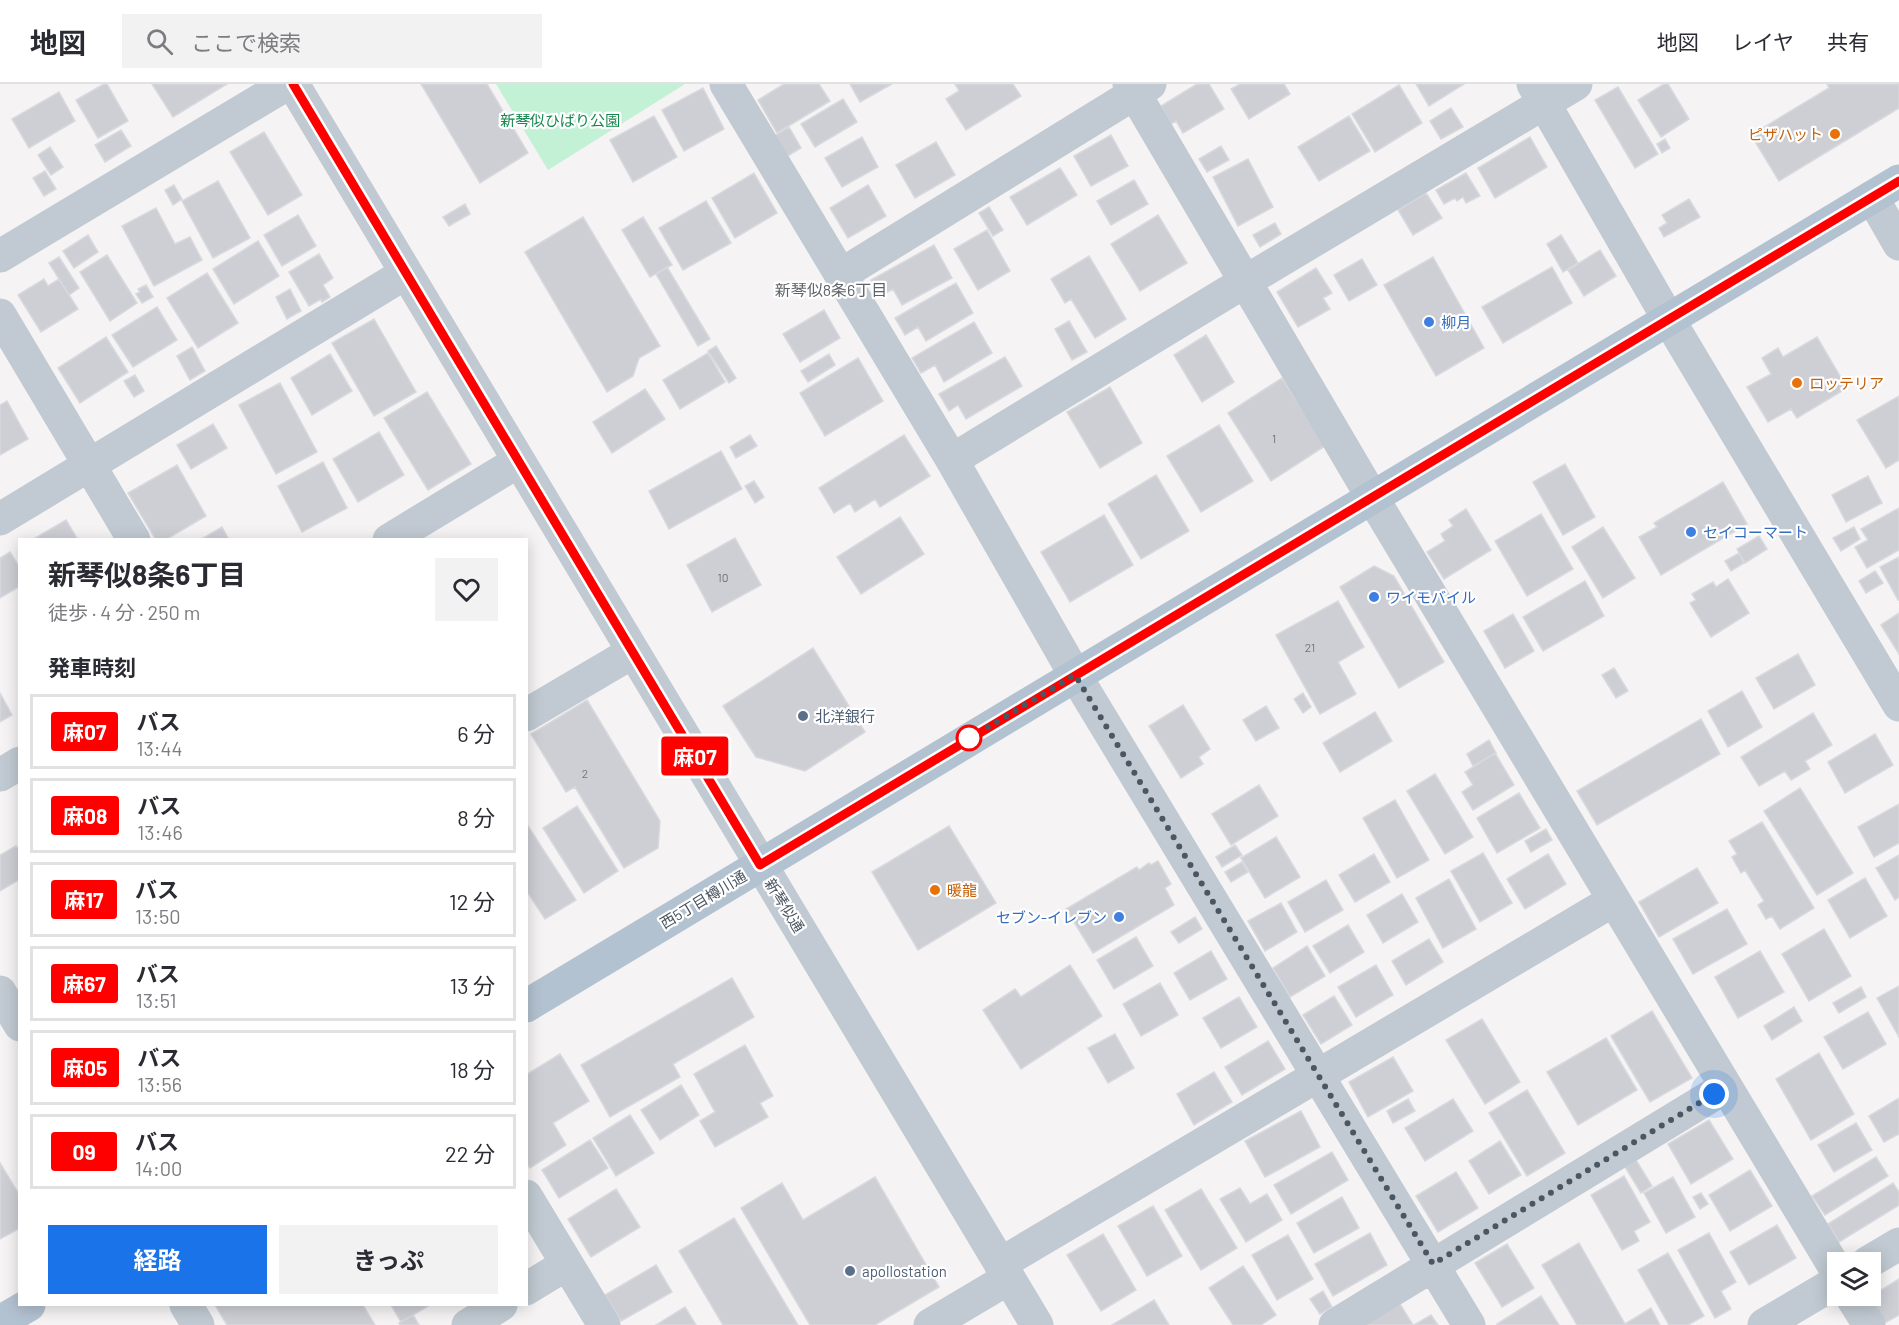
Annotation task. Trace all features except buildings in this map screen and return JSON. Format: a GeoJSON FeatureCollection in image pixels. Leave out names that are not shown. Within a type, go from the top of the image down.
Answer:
{"type":"FeatureCollection","features":[{"type":"Feature","properties":{"kind":"main road","name":"西5丁目樽川通"},"geometry":{"type":"LineString","coordinates":[[528,1005],[1886,189]]}},
{"type":"Feature","properties":{"kind":"main road"},"geometry":{"type":"LineString","coordinates":[[0,1322],[26,1306]]}},
{"type":"Feature","properties":{"kind":"street"},"geometry":{"type":"LineString","coordinates":[[0,256],[287,84]]}},
{"type":"Feature","properties":{"kind":"street","name":"新琴似通"},"geometry":{"type":"LineString","coordinates":[[292,84],[1037,1325]]}},
{"type":"Feature","properties":{"kind":"street"},"geometry":{"type":"LineString","coordinates":[[952,460],[1245,281],[1539,94],[1576,84]]}},
{"type":"Feature","properties":{"kind":"street"},"geometry":{"type":"LineString","coordinates":[[728,85],[952,460],[1075,675],[1469,1325]]}},
{"type":"Feature","properties":{"kind":"street"},"geometry":{"type":"LineString","coordinates":[[842,274],[1138,87],[1245,281],[1372,497],[1827,1255]]}},
{"type":"Feature","properties":{"kind":"street"},"geometry":{"type":"LineString","coordinates":[[1539,94],[1670,320],[1899,705]]}},
{"type":"Feature","properties":{"kind":"street"},"geometry":{"type":"LineString","coordinates":[[1886,189],[1899,244]]}},
{"type":"Feature","properties":{"kind":"street"},"geometry":{"type":"LineString","coordinates":[[0,519],[406,273]]}},
{"type":"Feature","properties":{"kind":"street"},"geometry":{"type":"LineString","coordinates":[[0,315],[133,538]]}},
{"type":"Feature","properties":{"kind":"street"},"geometry":{"type":"LineString","coordinates":[[392,538],[519,461]]}},
{"type":"Feature","properties":{"kind":"street"},"geometry":{"type":"LineString","coordinates":[[528,714],[633,652]]}},
{"type":"Feature","properties":{"kind":"street"},"geometry":{"type":"LineString","coordinates":[[0,775],[18,764]]}},
{"type":"Feature","properties":{"kind":"street"},"geometry":{"type":"LineString","coordinates":[[930,1325],[1004,1271],[1319,1075],[1614,900]]}},
{"type":"Feature","properties":{"kind":"street"},"geometry":{"type":"LineString","coordinates":[[1335,1325],[1726,1087]]}},
{"type":"Feature","properties":{"kind":"street"},"geometry":{"type":"LineString","coordinates":[[528,1199],[604,1325]]}},
{"type":"Feature","properties":{"kind":"street"},"geometry":{"type":"LineString","coordinates":[[1881,1255],[1899,1244]]}},
{"type":"Feature","properties":{"kind":"street"},"geometry":{"type":"LineString","coordinates":[[528,1288],[567,1264]]}},
{"type":"Feature","properties":{"kind":"street"},"geometry":{"type":"LineString","coordinates":[[1764,1325],[1827,1288]]}},
{"type":"Feature","properties":{"kind":"street"},"geometry":{"type":"LineString","coordinates":[[187,1306],[198,1325]]}},
{"type":"Feature","properties":{"kind":"street"},"geometry":{"type":"LineString","coordinates":[[468,1325],[499,1306]]}},
{"type":"Feature","properties":{"kind":"street"},"geometry":{"type":"LineString","coordinates":[[1857,1306],[1869,1325]]}},
{"type":"Feature","properties":{"kind":"green space","name":"新琴似ひばり公園"},"geometry":{"type":"Polygon","coordinates":[[[496,84],[685,84],[548,170],[496,84]]]}},
{"type":"Feature","properties":{"kind":"bus line","name":"麻07"},"geometry":{"type":"LineString","coordinates":[[293,84],[760,865],[1899,181]]}},
{"type":"Feature","properties":{"kind":"place","name":"ピザハット"},"geometry":{"type":"Point","coordinates":[1835,134]}},
{"type":"Feature","properties":{"kind":"place","name":"柳月"},"geometry":{"type":"Point","coordinates":[1429,322]}},
{"type":"Feature","properties":{"kind":"place","name":"ロッテリア"},"geometry":{"type":"Point","coordinates":[1797,383]}},
{"type":"Feature","properties":{"kind":"place","name":"セイコーマート"},"geometry":{"type":"Point","coordinates":[1691,532]}},
{"type":"Feature","properties":{"kind":"place","name":"ワイモバイル"},"geometry":{"type":"Point","coordinates":[1374,597]}},
{"type":"Feature","properties":{"kind":"place","name":"北洋銀行"},"geometry":{"type":"Point","coordinates":[803,716]}},
{"type":"Feature","properties":{"kind":"place","name":"暖龍"},"geometry":{"type":"Point","coordinates":[935,890]}},
{"type":"Feature","properties":{"kind":"place","name":"セブン-イレブン"},"geometry":{"type":"Point","coordinates":[1119,917]}},
{"type":"Feature","properties":{"kind":"place","name":"apollostation"},"geometry":{"type":"Point","coordinates":[850,1271]}},
{"type":"Feature","properties":{"kind":"district","name":"新琴似8条6丁目"},"geometry":{"type":"Point","coordinates":[831,289]}},
{"type":"Feature","properties":{"kind":"route"},"geometry":{"type":"LineString","coordinates":[[969,738],[960,744],[1075,675],[1433,1264],[1714,1094]]}}]}
